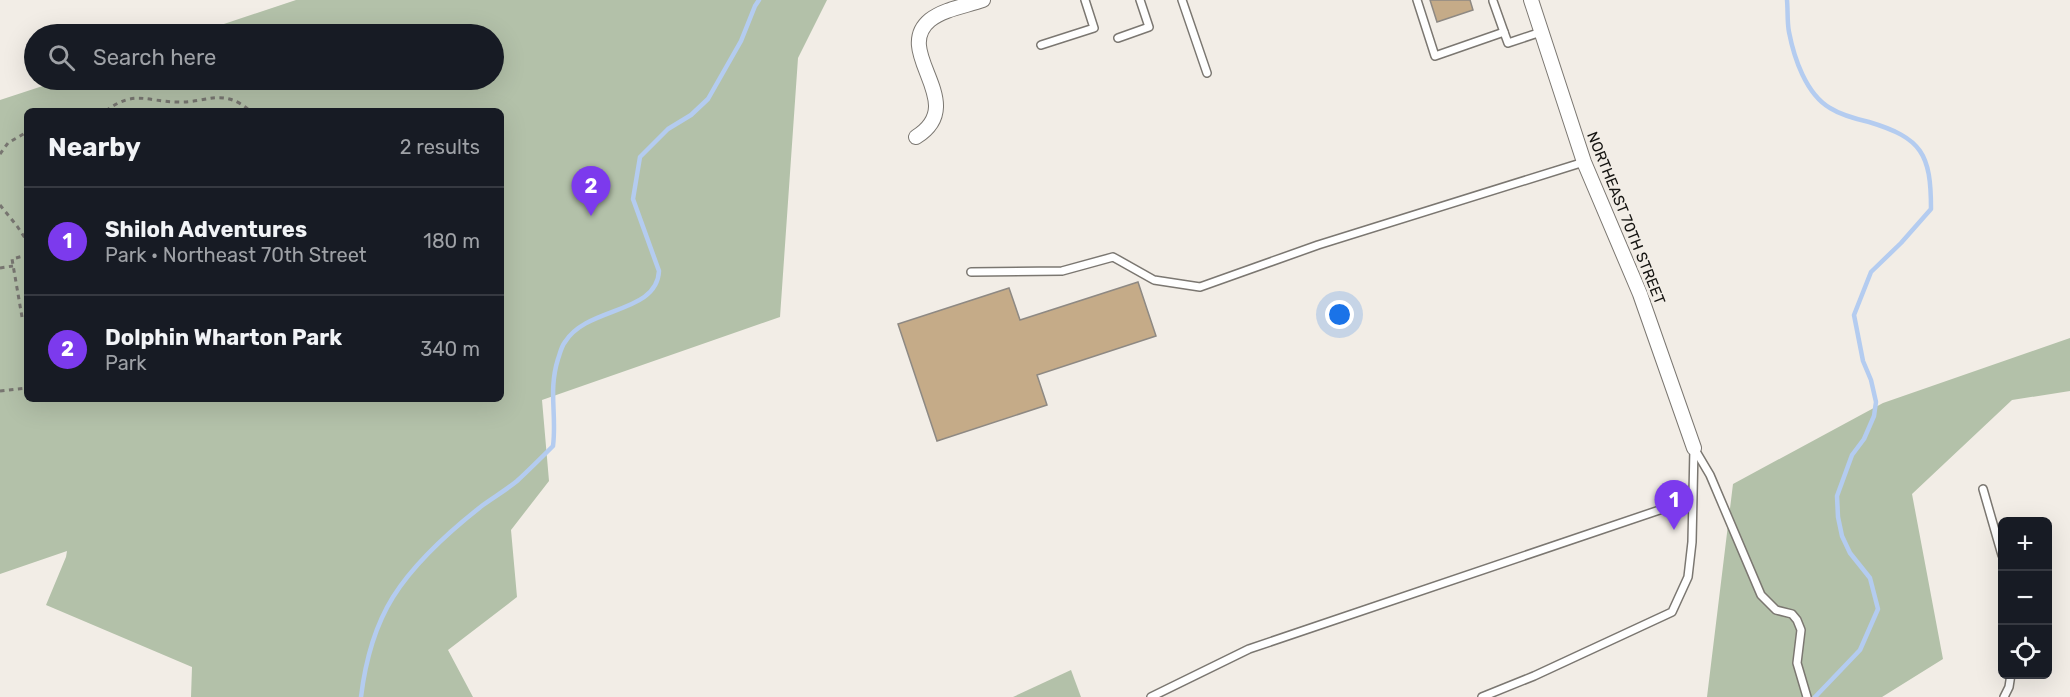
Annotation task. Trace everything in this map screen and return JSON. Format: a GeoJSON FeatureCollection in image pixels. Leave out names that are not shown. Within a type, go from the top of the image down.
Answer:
{"type":"FeatureCollection","features":[{"type":"Feature","properties":{"kind":"street"},"geometry":{"type":"LineString","coordinates":[[916,137],[928,130],[936,118],[938,106],[920,53],[920,35],[928,22],[940,14],[983,0]]}},
{"type":"Feature","properties":{"kind":"street","name":"NORTHEAST 70TH STREET"},"geometry":{"type":"LineString","coordinates":[[1531,0],[1584,162],[1640,294],[1694,448]]}},
{"type":"Feature","properties":{"kind":"lane"},"geometry":{"type":"LineString","coordinates":[[1041,45],[1094,28],[1085,0]]}},
{"type":"Feature","properties":{"kind":"lane"},"geometry":{"type":"LineString","coordinates":[[1118,38],[1149,27],[1140,0]]}},
{"type":"Feature","properties":{"kind":"lane"},"geometry":{"type":"LineString","coordinates":[[1182,0],[1207,73]]}},
{"type":"Feature","properties":{"kind":"lane"},"geometry":{"type":"LineString","coordinates":[[1416,0],[1435,56],[1504,32]]}},
{"type":"Feature","properties":{"kind":"lane"},"geometry":{"type":"LineString","coordinates":[[1493,1],[1508,44],[1541,32]]}},
{"type":"Feature","properties":{"kind":"lane"},"geometry":{"type":"LineString","coordinates":[[971,272],[1062,271],[1113,257],[1154,280],[1200,287],[1318,246],[1584,162]]}},
{"type":"Feature","properties":{"kind":"lane"},"geometry":{"type":"LineString","coordinates":[[1482,697],[1534,676],[1672,612],[1688,578],[1692,542],[1694,448]]}},
{"type":"Feature","properties":{"kind":"lane"},"geometry":{"type":"LineString","coordinates":[[1694,448],[1710,475],[1761,595],[1776,610],[1792,614],[1797,620],[1801,630],[1797,663],[1807,697]]}},
{"type":"Feature","properties":{"kind":"lane"},"geometry":{"type":"LineString","coordinates":[[1983,489],[1998,541]]}},
{"type":"Feature","properties":{"kind":"lane"},"geometry":{"type":"LineString","coordinates":[[1151,697],[1249,649],[1692,499]]}},
{"type":"Feature","properties":{"kind":"lane"},"geometry":{"type":"LineString","coordinates":[[2004,697],[2010,679]]}},
{"type":"Feature","properties":{"kind":"path"},"geometry":{"type":"LineString","coordinates":[[111,108],[123,100],[144,97],[177,102],[219,97],[238,102],[246,108]]}},
{"type":"Feature","properties":{"kind":"path"},"geometry":{"type":"LineString","coordinates":[[0,154],[8,143],[24,134]]}},
{"type":"Feature","properties":{"kind":"path"},"geometry":{"type":"LineString","coordinates":[[0,205],[24,237]]}},
{"type":"Feature","properties":{"kind":"path"},"geometry":{"type":"LineString","coordinates":[[22,317],[12,259],[24,256]]}},
{"type":"Feature","properties":{"kind":"path"},"geometry":{"type":"LineString","coordinates":[[0,268],[13,266]]}},
{"type":"Feature","properties":{"kind":"path"},"geometry":{"type":"LineString","coordinates":[[0,391],[24,388]]}},
{"type":"Feature","properties":{"kind":"green space"},"geometry":{"type":"Polygon","coordinates":[[[296,0],[827,0],[798,58],[780,317],[542,400],[549,481],[511,530],[517,597],[448,650],[473,697],[191,697],[192,667],[46,605],[67,551],[0,574],[0,100],[30,90],[504,90],[504,24],[224,24],[296,0]]]}},
{"type":"Feature","properties":{"kind":"green space"},"geometry":{"type":"Polygon","coordinates":[[[2070,338],[2070,391],[2012,400],[1912,494],[1943,659],[1882,697],[1707,697],[1733,484],[1883,403],[2070,338]]]}},
{"type":"Feature","properties":{"kind":"green space"},"geometry":{"type":"Polygon","coordinates":[[[1071,670],[1081,697],[1013,697],[1071,670]]]}},
{"type":"Feature","properties":{"kind":"building"},"geometry":{"type":"Polygon","coordinates":[[[1430,0],[1470,0],[1473,10],[1437,22],[1430,0]]]}},
{"type":"Feature","properties":{"kind":"building"},"geometry":{"type":"Polygon","coordinates":[[[1138,282],[1156,336],[1037,375],[1047,405],[937,441],[898,324],[1009,288],[1020,320],[1138,282]]]}},
{"type":"Feature","properties":{"kind":"waterway"},"geometry":{"type":"LineString","coordinates":[[361,697],[368,659],[376,633],[387,608],[402,584],[446,536],[483,505],[517,481],[553,446],[555,371],[565,342],[575,330],[634,303],[647,295],[655,285],[659,271],[633,199],[640,157],[668,129],[691,115],[708,99],[741,41],[759,0]]}},
{"type":"Feature","properties":{"kind":"waterway"},"geometry":{"type":"LineString","coordinates":[[1787,0],[1788,28],[1794,53],[1802,74],[1814,94],[1834,110],[1887,128],[1912,142],[1920,151],[1925,162],[1931,190],[1931,209],[1871,272],[1854,315],[1863,361],[1871,380],[1876,402],[1874,416],[1864,439],[1852,455],[1837,496],[1838,517],[1842,536],[1850,553],[1870,578],[1878,609],[1860,650],[1815,697]]}},
{"type":"Feature","properties":{"kind":"place","name":"Dolphin Wharton Park"},"geometry":{"type":"Point","coordinates":[591,216]}},
{"type":"Feature","properties":{"kind":"place","name":"Shiloh Adventures"},"geometry":{"type":"Point","coordinates":[1674,530]}}]}
